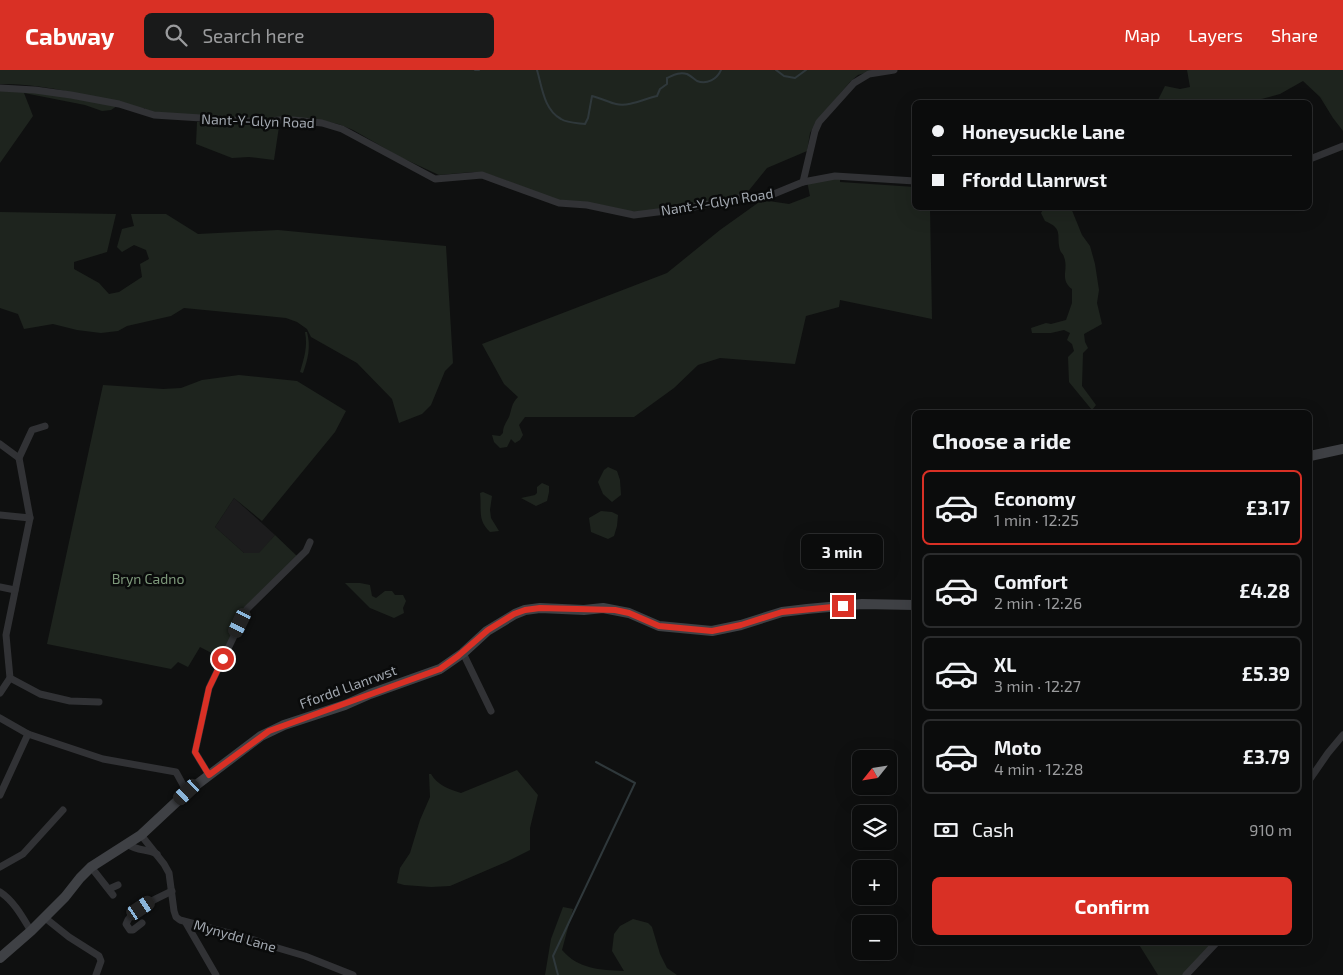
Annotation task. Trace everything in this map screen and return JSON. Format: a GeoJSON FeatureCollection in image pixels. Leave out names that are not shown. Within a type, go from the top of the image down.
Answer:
{"type":"FeatureCollection","features":[{"type":"Feature","properties":{"kind":"main road"},"geometry":{"type":"LineString","coordinates":[[1312,456],[1343,449]]}},
{"type":"Feature","properties":{"kind":"main road","name":"Ffordd Llanrwst"},"geometry":{"type":"LineString","coordinates":[[0,958],[31,931],[65,897],[91,867],[141,835],[187,792],[269,731],[440,669],[487,631],[514,614],[540,608],[615,610],[629,613],[659,626],[712,631],[741,625],[782,612],[807,608],[862,604],[912,605]]}},
{"type":"Feature","properties":{"kind":"street"},"geometry":{"type":"LineString","coordinates":[[803,182],[815,131],[819,122],[854,83],[869,74],[894,70]]}},
{"type":"Feature","properties":{"kind":"street","name":"Nant-Y-Glyn Road"},"geometry":{"type":"LineString","coordinates":[[0,88],[71,95],[119,104],[154,115],[265,122],[293,120],[322,123],[342,129],[435,179],[482,175],[559,203],[587,205],[634,215],[689,208],[744,197],[764,198],[803,182],[835,176],[912,181]]}},
{"type":"Feature","properties":{"kind":"street"},"geometry":{"type":"LineString","coordinates":[[1312,158],[1343,146]]}},
{"type":"Feature","properties":{"kind":"street"},"geometry":{"type":"LineString","coordinates":[[0,693],[10,678],[3,636],[30,518],[19,458],[32,430],[45,426]]}},
{"type":"Feature","properties":{"kind":"street"},"geometry":{"type":"LineString","coordinates":[[0,444],[19,458]]}},
{"type":"Feature","properties":{"kind":"street"},"geometry":{"type":"LineString","coordinates":[[0,515],[30,518]]}},
{"type":"Feature","properties":{"kind":"street"},"geometry":{"type":"LineString","coordinates":[[209,775],[195,752],[209,688],[247,609],[306,551],[310,542]]}},
{"type":"Feature","properties":{"kind":"street"},"geometry":{"type":"LineString","coordinates":[[0,587],[15,590]]}},
{"type":"Feature","properties":{"kind":"street"},"geometry":{"type":"LineString","coordinates":[[462,652],[491,711]]}},
{"type":"Feature","properties":{"kind":"street"},"geometry":{"type":"LineString","coordinates":[[10,678],[40,694],[70,701],[99,702]]}},
{"type":"Feature","properties":{"kind":"street"},"geometry":{"type":"LineString","coordinates":[[0,718],[28,734],[103,759],[176,772],[187,792]]}},
{"type":"Feature","properties":{"kind":"street"},"geometry":{"type":"LineString","coordinates":[[0,795],[28,734]]}},
{"type":"Feature","properties":{"kind":"street"},"geometry":{"type":"LineString","coordinates":[[1312,776],[1343,735]]}},
{"type":"Feature","properties":{"kind":"street"},"geometry":{"type":"LineString","coordinates":[[0,867],[23,854],[63,810]]}},
{"type":"Feature","properties":{"kind":"street","name":"Mynydd Lane"},"geometry":{"type":"LineString","coordinates":[[141,835],[169,874],[176,917],[186,923],[251,939],[305,956],[353,975]]}},
{"type":"Feature","properties":{"kind":"street"},"geometry":{"type":"LineString","coordinates":[[127,844],[137,850],[152,852],[157,855]]}},
{"type":"Feature","properties":{"kind":"street"},"geometry":{"type":"LineString","coordinates":[[91,867],[111,892],[118,885]]}},
{"type":"Feature","properties":{"kind":"street"},"geometry":{"type":"LineString","coordinates":[[142,923],[133,930],[130,930],[126,924],[141,908],[172,891]]}},
{"type":"Feature","properties":{"kind":"street"},"geometry":{"type":"LineString","coordinates":[[0,892],[6,896],[31,931]]}},
{"type":"Feature","properties":{"kind":"street"},"geometry":{"type":"LineString","coordinates":[[44,917],[69,937],[99,956],[101,961],[96,975]]}},
{"type":"Feature","properties":{"kind":"street"},"geometry":{"type":"LineString","coordinates":[[186,923],[216,975]]}},
{"type":"Feature","properties":{"kind":"street"},"geometry":{"type":"LineString","coordinates":[[1186,975],[1214,945]]}},
{"type":"Feature","properties":{"kind":"shaded area"},"geometry":{"type":"Polygon","coordinates":[[[234,498],[275,535],[259,554],[244,553],[215,527],[234,498]]]}},
{"type":"Feature","properties":{"kind":"green space"},"geometry":{"type":"Polygon","coordinates":[[[0,70],[875,70],[858,75],[850,82],[815,123],[810,133],[807,151],[767,168],[746,194],[686,206],[636,212],[560,201],[497,177],[473,172],[439,175],[400,157],[353,130],[338,124],[315,119],[280,120],[274,160],[249,157],[232,158],[196,144],[197,122],[265,122],[265,119],[175,115],[145,111],[145,108],[140,109],[53,89],[18,84],[0,84],[0,70]]]}},
{"type":"Feature","properties":{"kind":"green space"},"geometry":{"type":"Polygon","coordinates":[[[1187,70],[1343,70],[1343,131],[1320,97],[1303,81],[1280,94],[1258,100],[1158,100],[1165,86],[1180,89],[1190,87],[1187,70]]]}},
{"type":"Feature","properties":{"kind":"green space"},"geometry":{"type":"Polygon","coordinates":[[[0,90],[24,90],[117,106],[111,110],[102,111],[85,105],[24,93],[33,116],[0,163],[0,90]]]}},
{"type":"Feature","properties":{"kind":"green space"},"geometry":{"type":"Polygon","coordinates":[[[840,177],[840,182],[912,187],[912,210],[930,210],[932,319],[840,300],[839,307],[806,316],[795,364],[720,358],[698,365],[674,388],[634,417],[525,417],[519,425],[523,435],[520,440],[515,443],[511,439],[507,447],[500,448],[494,442],[492,435],[500,436],[503,433],[513,404],[518,397],[504,384],[482,344],[667,273],[720,230],[762,200],[789,204],[810,196],[807,181],[840,177]]]}},
{"type":"Feature","properties":{"kind":"green space"},"geometry":{"type":"Polygon","coordinates":[[[1043,210],[1072,210],[1082,235],[1090,246],[1095,264],[1099,290],[1097,303],[1102,324],[1084,334],[1088,348],[1083,353],[1082,386],[1096,405],[1092,410],[1069,382],[1068,357],[1074,351],[1072,344],[1067,340],[1070,333],[1064,330],[1051,333],[1032,333],[1031,328],[1046,323],[1051,324],[1066,320],[1072,303],[1072,289],[1066,282],[1064,256],[1060,250],[1057,230],[1045,221],[1041,213],[1043,210]]]}},
{"type":"Feature","properties":{"kind":"green space"},"geometry":{"type":"Polygon","coordinates":[[[0,212],[116,214],[107,252],[74,262],[74,269],[99,283],[109,294],[119,292],[142,277],[140,264],[149,259],[146,250],[134,245],[122,252],[117,247],[122,229],[134,226],[131,214],[166,214],[198,234],[278,230],[446,246],[453,363],[445,371],[431,405],[422,414],[399,423],[392,399],[357,363],[311,337],[307,329],[297,322],[286,318],[184,308],[171,316],[127,326],[118,331],[101,333],[53,324],[24,329],[18,314],[0,308],[0,212]]]}},
{"type":"Feature","properties":{"kind":"green space"},"geometry":{"type":"Polygon","coordinates":[[[305,332],[307,332],[309,348],[303,373],[300,372],[306,348],[305,332]]]}},
{"type":"Feature","properties":{"kind":"green space","name":"Bryn Cadno"},"geometry":{"type":"Polygon","coordinates":[[[239,375],[297,381],[346,411],[335,432],[262,521],[234,498],[215,527],[244,553],[259,553],[275,535],[298,557],[247,609],[223,659],[200,647],[188,667],[178,662],[171,669],[47,644],[103,385],[163,389],[181,388],[202,380],[239,375]]]}},
{"type":"Feature","properties":{"kind":"green space"},"geometry":{"type":"Polygon","coordinates":[[[608,467],[617,471],[620,480],[621,495],[612,502],[603,494],[598,482],[604,470],[608,467]]]}},
{"type":"Feature","properties":{"kind":"green space"},"geometry":{"type":"Polygon","coordinates":[[[542,483],[549,486],[547,501],[536,506],[521,498],[535,495],[537,487],[542,483]]]}},
{"type":"Feature","properties":{"kind":"green space"},"geometry":{"type":"Polygon","coordinates":[[[483,492],[492,496],[491,518],[499,531],[490,532],[483,523],[480,493],[483,492]]]}},
{"type":"Feature","properties":{"kind":"green space"},"geometry":{"type":"Polygon","coordinates":[[[601,511],[612,512],[618,515],[614,536],[608,539],[591,532],[589,518],[601,511]]]}},
{"type":"Feature","properties":{"kind":"green space"},"geometry":{"type":"Polygon","coordinates":[[[345,583],[370,585],[372,596],[376,598],[385,591],[392,591],[395,595],[403,595],[406,601],[403,608],[404,613],[394,618],[370,608],[345,583]]]}},
{"type":"Feature","properties":{"kind":"green space"},"geometry":{"type":"Polygon","coordinates":[[[517,770],[538,795],[530,828],[530,850],[450,886],[431,887],[397,883],[400,868],[410,853],[420,820],[430,797],[429,774],[444,786],[461,793],[517,770]]]}},
{"type":"Feature","properties":{"kind":"green space"},"geometry":{"type":"Polygon","coordinates":[[[563,907],[573,909],[562,950],[575,961],[598,969],[624,971],[612,951],[614,934],[620,926],[633,919],[648,923],[652,927],[660,954],[667,968],[677,975],[545,975],[551,939],[563,907]]]}},
{"type":"Feature","properties":{"kind":"green space"},"geometry":{"type":"Polygon","coordinates":[[[1139,945],[1215,945],[1188,975],[1158,975],[1139,945]]]}},
{"type":"Feature","properties":{"kind":"waterway"},"geometry":{"type":"LineString","coordinates":[[537,70],[544,98],[555,115],[572,123],[585,124],[592,96],[616,104],[631,104],[657,96],[660,89],[667,84],[667,78],[674,75],[687,74],[697,81],[708,82],[721,70]]}},
{"type":"Feature","properties":{"kind":"waterway"},"geometry":{"type":"LineString","coordinates":[[776,70],[784,76],[795,78],[806,70]]}},
{"type":"Feature","properties":{"kind":"waterway"},"geometry":{"type":"LineString","coordinates":[[558,975],[553,956],[635,783],[596,762]]}},
{"type":"Feature","properties":{"kind":"route"},"geometry":{"type":"LineString","coordinates":[[223,659],[209,688],[195,752],[209,775],[269,731],[440,669],[488,630],[514,614],[525,610],[540,608],[584,610],[603,608],[629,613],[648,623],[659,626],[712,631],[741,625],[782,612],[807,608],[843,606]]}}]}
